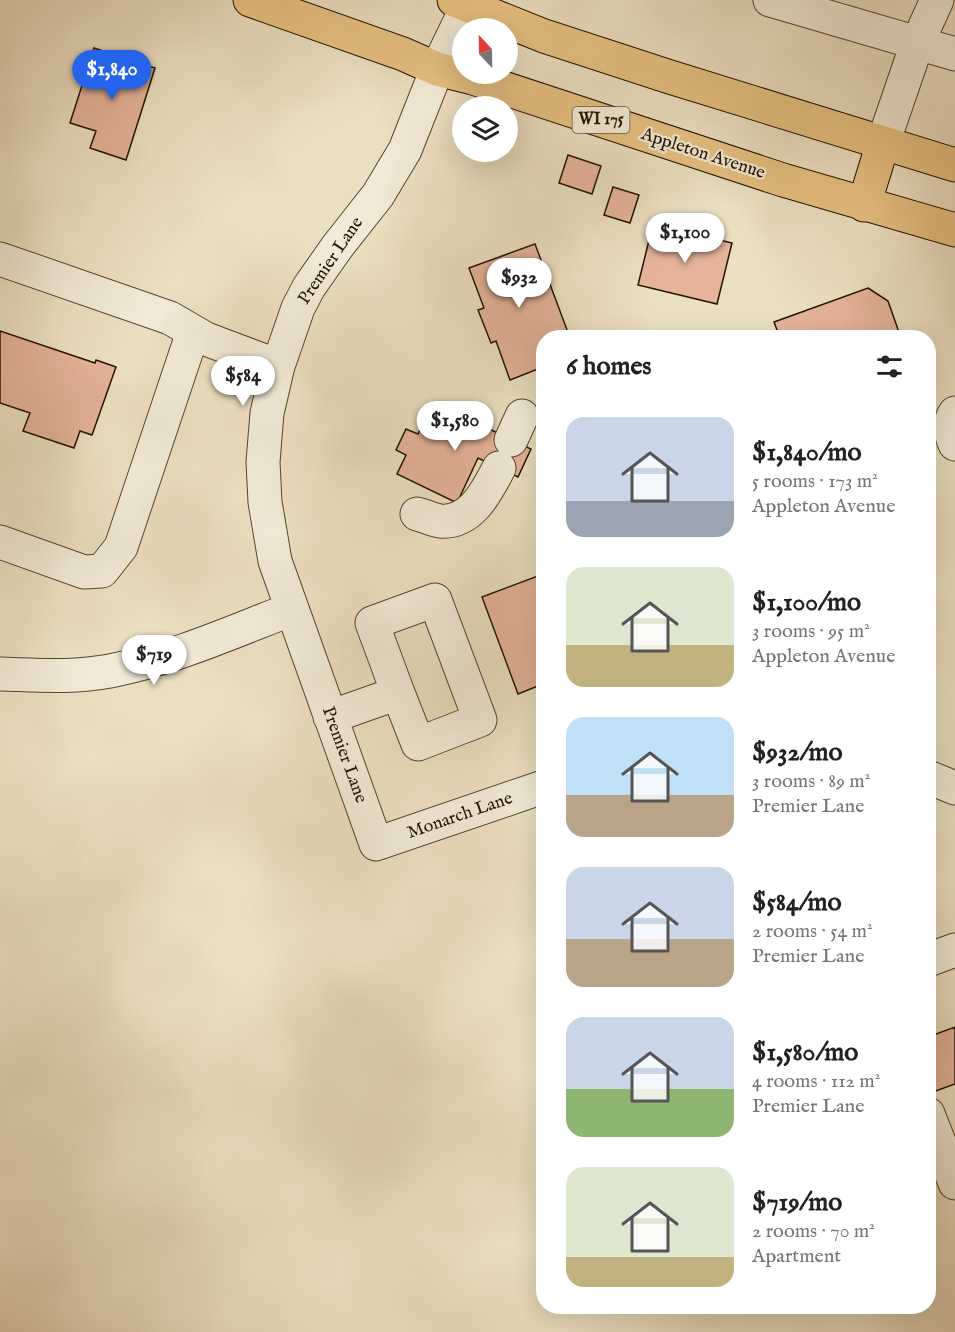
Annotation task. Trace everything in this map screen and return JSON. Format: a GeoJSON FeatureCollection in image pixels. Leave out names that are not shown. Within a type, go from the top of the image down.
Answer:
{"type":"FeatureCollection","features":[{"type":"Feature","properties":{"kind":"main road","name":"Appleton Avenue"},"geometry":{"type":"LineString","coordinates":[[250,0],[403,54],[437,69],[473,78],[864,205],[955,230]]}},
{"type":"Feature","properties":{"kind":"main road"},"geometry":{"type":"LineString","coordinates":[[461,2],[544,36],[823,126],[955,165]]}},
{"type":"Feature","properties":{"kind":"main road"},"geometry":{"type":"LineString","coordinates":[[864,205],[883,143]]}},
{"type":"Feature","properties":{"kind":"street"},"geometry":{"type":"LineString","coordinates":[[770,0],[955,54]]}},
{"type":"Feature","properties":{"kind":"street"},"geometry":{"type":"LineString","coordinates":[[883,143],[918,44],[937,0]]}},
{"type":"Feature","properties":{"kind":"street","name":"Premier Lane"},"geometry":{"type":"LineString","coordinates":[[376,844],[275,561],[265,502],[263,462],[267,414],[278,366],[298,309],[309,287],[378,195],[405,150],[461,2]]}},
{"type":"Feature","properties":{"kind":"street"},"geometry":{"type":"LineString","coordinates":[[0,259],[170,318],[206,339],[278,366]]}},
{"type":"Feature","properties":{"kind":"street"},"geometry":{"type":"LineString","coordinates":[[0,542],[84,572],[102,571],[121,547],[193,332]]}},
{"type":"Feature","properties":{"kind":"street"},"geometry":{"type":"LineString","coordinates":[[955,413],[952,417],[952,438],[955,444]]}},
{"type":"Feature","properties":{"kind":"street"},"geometry":{"type":"LineString","coordinates":[[417,514],[440,521],[454,520],[470,512],[488,488],[511,441]]}},
{"type":"Feature","properties":{"kind":"street"},"geometry":{"type":"LineString","coordinates":[[0,674],[55,676],[109,671],[165,657],[292,609]]}},
{"type":"Feature","properties":{"kind":"street"},"geometry":{"type":"LineString","coordinates":[[330,717],[398,693]]}},
{"type":"Feature","properties":{"kind":"street"},"geometry":{"type":"LineString","coordinates":[[936,780],[955,788]]}},
{"type":"Feature","properties":{"kind":"street","name":"Monarch Lane"},"geometry":{"type":"LineString","coordinates":[[376,844],[536,789]]}},
{"type":"Feature","properties":{"kind":"street"},"geometry":{"type":"LineString","coordinates":[[936,957],[955,950]]}},
{"type":"Feature","properties":{"kind":"street"},"geometry":{"type":"LineString","coordinates":[[936,1134],[955,1183]]}},
{"type":"Feature","properties":{"kind":"building"},"geometry":{"type":"Polygon","coordinates":[[[94,48],[155,68],[126,160],[90,148],[96,131],[70,123],[94,48]]]}},
{"type":"Feature","properties":{"kind":"building"},"geometry":{"type":"Polygon","coordinates":[[[568,155],[601,166],[592,194],[559,183],[568,155]]]}},
{"type":"Feature","properties":{"kind":"building"},"geometry":{"type":"Polygon","coordinates":[[[613,187],[639,195],[630,223],[604,215],[613,187]]]}},
{"type":"Feature","properties":{"kind":"building"},"geometry":{"type":"Polygon","coordinates":[[[653,224],[732,243],[717,304],[638,285],[653,224]]]}},
{"type":"Feature","properties":{"kind":"building"},"geometry":{"type":"Polygon","coordinates":[[[535,244],[567,330],[536,330],[536,370],[510,380],[496,341],[491,343],[478,310],[484,308],[469,268],[535,244]]]}},
{"type":"Feature","properties":{"kind":"building"},"geometry":{"type":"Polygon","coordinates":[[[868,288],[888,301],[898,330],[777,330],[774,322],[868,288]]]}},
{"type":"Feature","properties":{"kind":"building"},"geometry":{"type":"Polygon","coordinates":[[[0,331],[95,363],[96,360],[116,367],[92,435],[80,431],[74,448],[23,431],[30,413],[0,403],[0,331]]]}},
{"type":"Feature","properties":{"kind":"building"},"geometry":{"type":"Polygon","coordinates":[[[433,402],[531,449],[518,477],[478,458],[457,503],[397,474],[406,455],[396,450],[406,429],[418,434],[433,402]]]}},
{"type":"Feature","properties":{"kind":"building"},"geometry":{"type":"Polygon","coordinates":[[[536,577],[536,687],[518,694],[482,597],[536,577]]]}},
{"type":"Feature","properties":{"kind":"building"},"geometry":{"type":"Polygon","coordinates":[[[955,1027],[955,1084],[936,1091],[936,1034],[955,1027]]]}}]}
